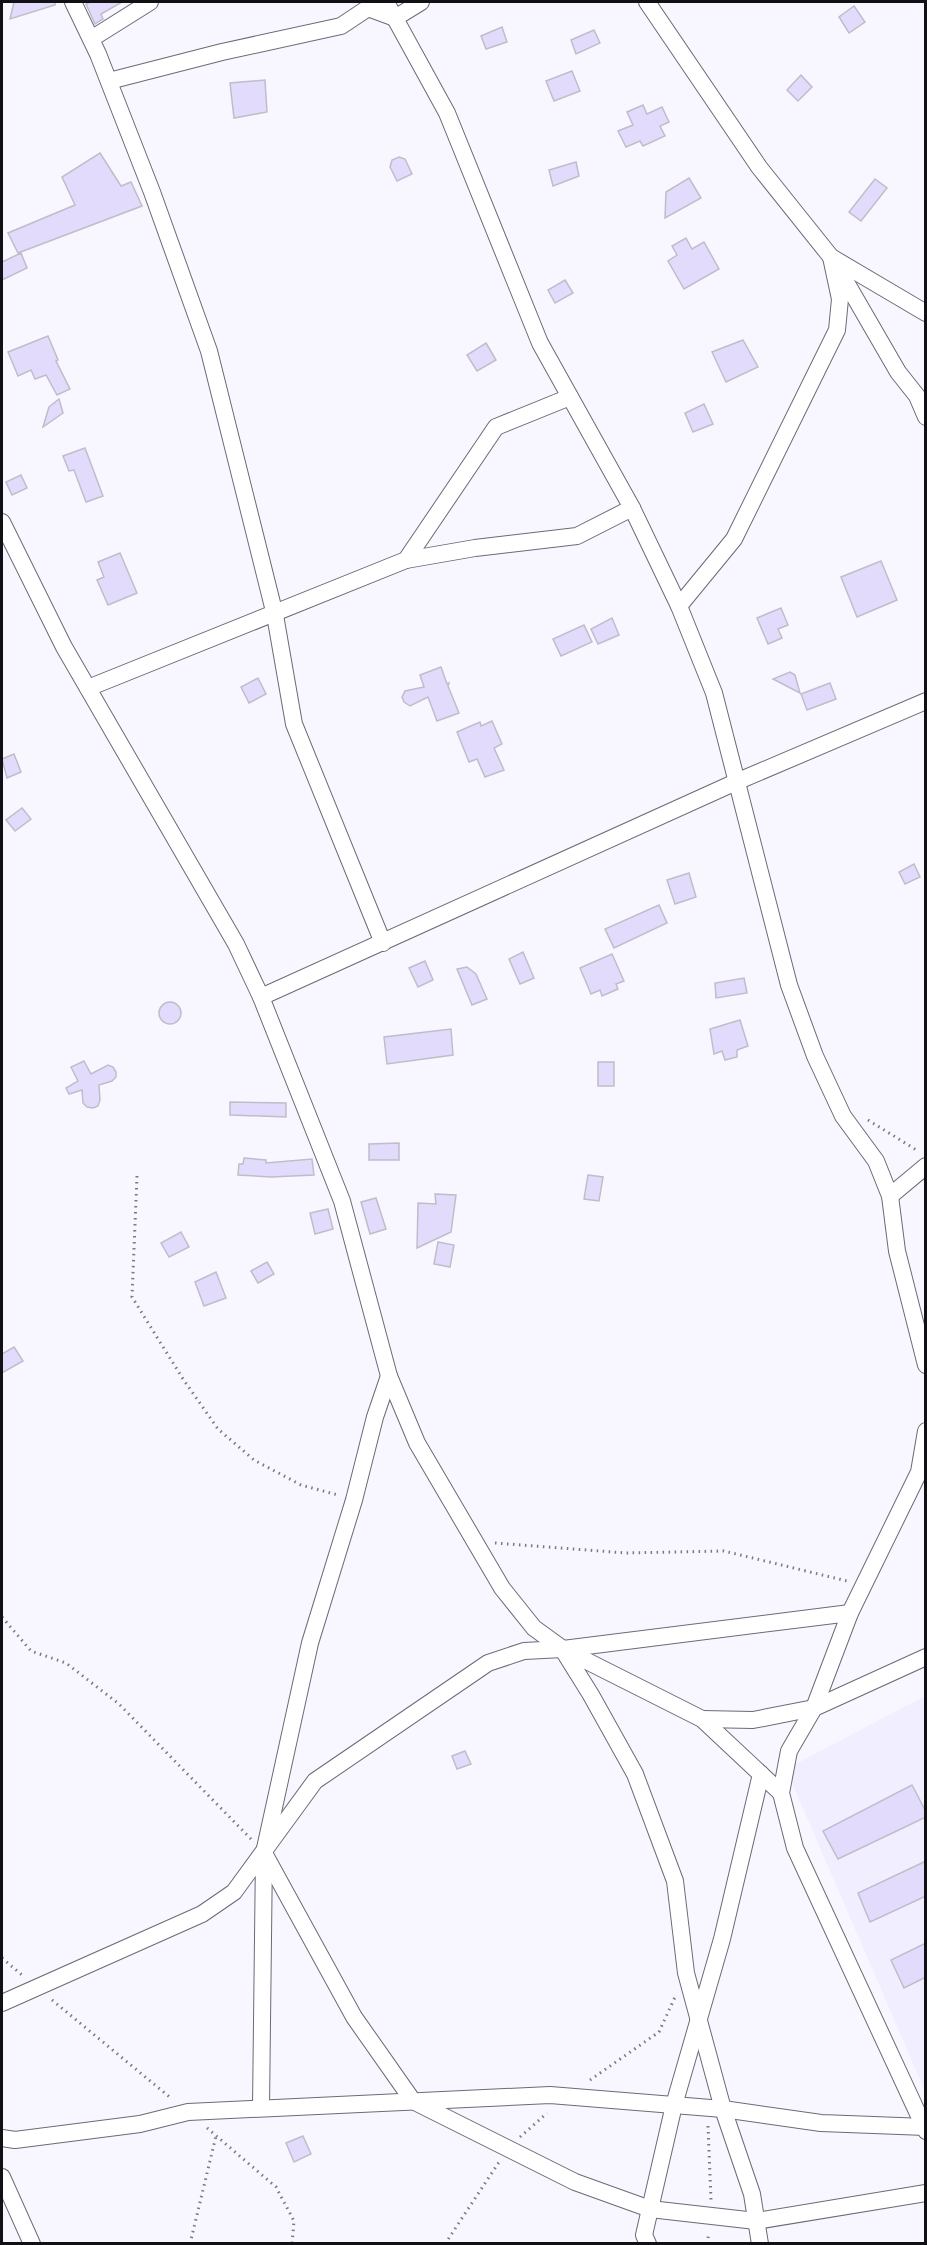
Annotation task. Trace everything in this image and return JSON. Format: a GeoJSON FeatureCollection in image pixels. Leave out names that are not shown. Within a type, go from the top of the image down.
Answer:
{"type":"FeatureCollection","features":[{"type":"Feature","properties":{"kind":"street"},"geometry":{"type":"LineString","coordinates":[[73,2],[109,81],[209,351],[274,615],[294,724],[383,943]]}},
{"type":"Feature","properties":{"kind":"street"},"geometry":{"type":"LineString","coordinates":[[91,39],[150,2]]}},
{"type":"Feature","properties":{"kind":"street"},"geometry":{"type":"LineString","coordinates":[[386,2],[447,113],[540,343],[632,508],[679,606],[714,693],[789,985],[815,1056],[843,1116],[876,1161],[890,1196],[897,1251],[926,1365]]}},
{"type":"Feature","properties":{"kind":"street"},"geometry":{"type":"LineString","coordinates":[[395,18],[421,2]]}},
{"type":"Feature","properties":{"kind":"street"},"geometry":{"type":"LineString","coordinates":[[647,2],[759,167],[831,257],[898,372],[917,396],[926,417]]}},
{"type":"Feature","properties":{"kind":"street"},"geometry":{"type":"LineString","coordinates":[[109,81],[222,52],[341,26],[368,8],[395,18]]}},
{"type":"Feature","properties":{"kind":"street"},"geometry":{"type":"LineString","coordinates":[[831,257],[926,313]]}},
{"type":"Feature","properties":{"kind":"street"},"geometry":{"type":"LineString","coordinates":[[679,606],[734,539],[837,330],[840,299],[831,257]]}},
{"type":"Feature","properties":{"kind":"street"},"geometry":{"type":"LineString","coordinates":[[406,560],[496,427],[570,397]]}},
{"type":"Feature","properties":{"kind":"street"},"geometry":{"type":"LineString","coordinates":[[88,688],[406,560],[475,548],[577,536],[632,508]]}},
{"type":"Feature","properties":{"kind":"street"},"geometry":{"type":"LineString","coordinates":[[2,522],[64,646],[236,944],[261,997],[342,1201],[390,1376],[417,1443],[502,1587],[534,1628],[563,1649],[702,1719],[781,1794]]}},
{"type":"Feature","properties":{"kind":"street"},"geometry":{"type":"LineString","coordinates":[[261,997],[736,782],[926,701]]}},
{"type":"Feature","properties":{"kind":"street"},"geometry":{"type":"LineString","coordinates":[[890,1196],[926,1167]]}},
{"type":"Feature","properties":{"kind":"street"},"geometry":{"type":"LineString","coordinates":[[261,2107],[264,1853],[310,1643],[354,1500],[375,1417],[390,1376]]}},
{"type":"Feature","properties":{"kind":"street"},"geometry":{"type":"LineString","coordinates":[[2,2138],[15,2139],[140,2124],[188,2112],[550,2095],[715,2108],[820,2122],[925,2128],[795,1848],[781,1794],[789,1751],[814,1708],[850,1613],[920,1472],[926,1431]]}},
{"type":"Feature","properties":{"kind":"street"},"geometry":{"type":"LineString","coordinates":[[2,2003],[202,1914],[234,1892],[315,1781],[488,1663],[524,1651],[563,1649],[850,1613]]}},
{"type":"Feature","properties":{"kind":"street"},"geometry":{"type":"LineString","coordinates":[[563,1649],[635,1774],[675,1881],[686,1973],[698,2019],[715,2108],[752,2194],[760,2244]]}},
{"type":"Feature","properties":{"kind":"street"},"geometry":{"type":"LineString","coordinates":[[702,1719],[753,1720],[814,1708],[926,1657]]}},
{"type":"Feature","properties":{"kind":"street"},"geometry":{"type":"LineString","coordinates":[[648,2244],[644,2235],[674,2105],[722,1939],[761,1774]]}},
{"type":"Feature","properties":{"kind":"street"},"geometry":{"type":"LineString","coordinates":[[264,1853],[354,2017],[413,2101],[575,2182],[650,2209],[756,2221],[926,2193]]}},
{"type":"Feature","properties":{"kind":"street"},"geometry":{"type":"LineString","coordinates":[[2,2177],[32,2244]]}},
{"type":"Feature","properties":{"kind":"path"},"geometry":{"type":"LineString","coordinates":[[864,1118],[926,1156]]}},
{"type":"Feature","properties":{"kind":"path"},"geometry":{"type":"LineString","coordinates":[[137,1176],[132,1297],[183,1379],[218,1429],[254,1460],[301,1485],[354,1500]]}},
{"type":"Feature","properties":{"kind":"path"},"geometry":{"type":"LineString","coordinates":[[475,1542],[626,1553],[723,1551],[864,1585]]}},
{"type":"Feature","properties":{"kind":"path"},"geometry":{"type":"LineString","coordinates":[[2,1617],[31,1650],[66,1663],[119,1704],[264,1853]]}},
{"type":"Feature","properties":{"kind":"path"},"geometry":{"type":"LineString","coordinates":[[2,1958],[276,2187],[294,2221],[292,2244]]}},
{"type":"Feature","properties":{"kind":"path"},"geometry":{"type":"LineString","coordinates":[[707,2244],[712,2216],[715,2108]]}},
{"type":"Feature","properties":{"kind":"path"},"geometry":{"type":"LineString","coordinates":[[190,2244],[216,2136]]}},
{"type":"Feature","properties":{"kind":"shaded area"},"geometry":{"type":"Polygon","coordinates":[[[925,1696],[925,2091],[786,1769],[925,1696]]]}},
{"type":"Feature","properties":{"kind":"building"},"geometry":{"type":"Polygon","coordinates":[[[14,2],[55,2],[55,5],[10,19],[14,2]]]}},
{"type":"Feature","properties":{"kind":"building"},"geometry":{"type":"Polygon","coordinates":[[[122,2],[101,14],[103,19],[95,24],[86,4],[122,2]]]}},
{"type":"Feature","properties":{"kind":"building"},"geometry":{"type":"Polygon","coordinates":[[[854,6],[865,22],[849,33],[839,17],[854,6]]]}},
{"type":"Feature","properties":{"kind":"building"},"geometry":{"type":"Polygon","coordinates":[[[502,27],[507,42],[486,49],[481,36],[502,27]]]}},
{"type":"Feature","properties":{"kind":"building"},"geometry":{"type":"Polygon","coordinates":[[[594,30],[600,43],[576,54],[571,40],[594,30]]]}},
{"type":"Feature","properties":{"kind":"building"},"geometry":{"type":"Polygon","coordinates":[[[572,71],[580,91],[554,101],[546,81],[572,71]]]}},
{"type":"Feature","properties":{"kind":"building"},"geometry":{"type":"Polygon","coordinates":[[[801,75],[812,87],[798,101],[787,90],[801,75]]]}},
{"type":"Feature","properties":{"kind":"building"},"geometry":{"type":"Polygon","coordinates":[[[265,80],[267,112],[234,118],[230,83],[265,80]]]}},
{"type":"Feature","properties":{"kind":"building"},"geometry":{"type":"Polygon","coordinates":[[[643,105],[647,114],[662,107],[669,122],[660,126],[665,136],[643,146],[640,141],[626,147],[618,131],[633,125],[627,112],[643,105]]]}},
{"type":"Feature","properties":{"kind":"building"},"geometry":{"type":"Polygon","coordinates":[[[100,153],[121,186],[131,182],[142,206],[18,253],[8,233],[75,205],[62,177],[100,153]]]}},
{"type":"Feature","properties":{"kind":"building"},"geometry":{"type":"Polygon","coordinates":[[[399,157],[405,159],[412,174],[397,181],[390,167],[392,160],[399,157]]]}},
{"type":"Feature","properties":{"kind":"building"},"geometry":{"type":"Polygon","coordinates":[[[576,162],[579,176],[553,186],[549,170],[576,162]]]}},
{"type":"Feature","properties":{"kind":"building"},"geometry":{"type":"Polygon","coordinates":[[[689,178],[701,198],[665,218],[666,192],[689,178]]]}},
{"type":"Feature","properties":{"kind":"building"},"geometry":{"type":"Polygon","coordinates":[[[875,179],[887,188],[861,221],[849,212],[875,179]]]}},
{"type":"Feature","properties":{"kind":"building"},"geometry":{"type":"Polygon","coordinates":[[[686,238],[692,249],[704,242],[719,269],[684,289],[668,261],[677,255],[672,246],[686,238]]]}},
{"type":"Feature","properties":{"kind":"building"},"geometry":{"type":"Polygon","coordinates":[[[21,253],[27,268],[2,280],[2,262],[21,253]]]}},
{"type":"Feature","properties":{"kind":"building"},"geometry":{"type":"Polygon","coordinates":[[[565,280],[573,293],[555,303],[548,290],[565,280]]]}},
{"type":"Feature","properties":{"kind":"building"},"geometry":{"type":"Polygon","coordinates":[[[48,336],[58,360],[56,361],[70,389],[57,395],[46,375],[35,379],[31,370],[18,376],[8,352],[48,336]]]}},
{"type":"Feature","properties":{"kind":"building"},"geometry":{"type":"Polygon","coordinates":[[[743,340],[758,367],[726,382],[712,352],[743,340]]]}},
{"type":"Feature","properties":{"kind":"building"},"geometry":{"type":"Polygon","coordinates":[[[486,343],[496,360],[477,371],[467,355],[486,343]]]}},
{"type":"Feature","properties":{"kind":"building"},"geometry":{"type":"Polygon","coordinates":[[[59,399],[63,413],[43,427],[49,407],[59,399]]]}},
{"type":"Feature","properties":{"kind":"building"},"geometry":{"type":"Polygon","coordinates":[[[704,404],[713,424],[693,432],[685,413],[704,404]]]}},
{"type":"Feature","properties":{"kind":"building"},"geometry":{"type":"Polygon","coordinates":[[[85,448],[103,496],[86,502],[74,470],[69,471],[63,456],[85,448]]]}},
{"type":"Feature","properties":{"kind":"building"},"geometry":{"type":"Polygon","coordinates":[[[21,475],[27,488],[12,495],[6,482],[21,475]]]}},
{"type":"Feature","properties":{"kind":"building"},"geometry":{"type":"Polygon","coordinates":[[[120,553],[137,593],[108,605],[97,580],[104,577],[98,562],[120,553]]]}},
{"type":"Feature","properties":{"kind":"building"},"geometry":{"type":"Polygon","coordinates":[[[881,561],[897,600],[857,617],[841,577],[881,561]]]}},
{"type":"Feature","properties":{"kind":"building"},"geometry":{"type":"Polygon","coordinates":[[[781,608],[788,625],[778,629],[782,638],[768,644],[757,618],[781,608]]]}},
{"type":"Feature","properties":{"kind":"building"},"geometry":{"type":"Polygon","coordinates":[[[612,618],[619,635],[598,644],[591,629],[612,618]]]}},
{"type":"Feature","properties":{"kind":"building"},"geometry":{"type":"Polygon","coordinates":[[[584,625],[592,642],[561,656],[553,639],[584,625]]]}},
{"type":"Feature","properties":{"kind":"building"},"geometry":{"type":"Polygon","coordinates":[[[441,667],[459,713],[437,721],[428,697],[410,706],[404,702],[402,697],[405,691],[424,687],[420,675],[441,667]]]}},
{"type":"Feature","properties":{"kind":"building"},"geometry":{"type":"Polygon","coordinates":[[[790,672],[795,675],[800,693],[773,679],[790,672]]]}},
{"type":"Feature","properties":{"kind":"building"},"geometry":{"type":"Polygon","coordinates":[[[258,678],[266,694],[249,703],[241,687],[258,678]]]}},
{"type":"Feature","properties":{"kind":"building"},"geometry":{"type":"Polygon","coordinates":[[[830,683],[836,699],[807,710],[801,694],[830,683]]]}},
{"type":"Feature","properties":{"kind":"building"},"geometry":{"type":"Polygon","coordinates":[[[492,721],[502,744],[494,748],[504,770],[485,777],[477,759],[469,762],[457,732],[480,722],[481,726],[492,721]]]}},
{"type":"Feature","properties":{"kind":"building"},"geometry":{"type":"Polygon","coordinates":[[[14,754],[21,772],[7,778],[2,759],[14,754]]]}},
{"type":"Feature","properties":{"kind":"building"},"geometry":{"type":"Polygon","coordinates":[[[22,808],[31,819],[15,831],[6,820],[22,808]]]}},
{"type":"Feature","properties":{"kind":"building"},"geometry":{"type":"Polygon","coordinates":[[[914,864],[920,877],[905,884],[899,872],[914,864]]]}},
{"type":"Feature","properties":{"kind":"building"},"geometry":{"type":"Polygon","coordinates":[[[689,873],[696,897],[675,904],[667,880],[689,873]]]}},
{"type":"Feature","properties":{"kind":"building"},"geometry":{"type":"Polygon","coordinates":[[[659,905],[667,923],[614,948],[605,929],[659,905]]]}},
{"type":"Feature","properties":{"kind":"building"},"geometry":{"type":"Polygon","coordinates":[[[523,952],[534,978],[520,984],[509,959],[523,952]]]}},
{"type":"Feature","properties":{"kind":"building"},"geometry":{"type":"Polygon","coordinates":[[[612,954],[624,981],[616,984],[618,989],[602,996],[600,990],[591,994],[580,968],[612,954]]]}},
{"type":"Feature","properties":{"kind":"building"},"geometry":{"type":"Polygon","coordinates":[[[425,961],[433,980],[418,987],[409,968],[425,961]]]}},
{"type":"Feature","properties":{"kind":"building"},"geometry":{"type":"Polygon","coordinates":[[[467,967],[476,974],[487,999],[472,1005],[457,969],[467,967]]]}},
{"type":"Feature","properties":{"kind":"building"},"geometry":{"type":"Polygon","coordinates":[[[744,978],[747,993],[716,998],[715,983],[744,978]]]}},
{"type":"Feature","properties":{"kind":"building"},"geometry":{"type":"Polygon","coordinates":[[[170,1002],[178,1005],[181,1013],[178,1021],[170,1024],[162,1021],[159,1013],[162,1005],[170,1002]]]}},
{"type":"Feature","properties":{"kind":"building"},"geometry":{"type":"Polygon","coordinates":[[[740,1020],[748,1046],[737,1050],[737,1057],[725,1060],[722,1051],[714,1054],[710,1029],[740,1020]]]}},
{"type":"Feature","properties":{"kind":"building"},"geometry":{"type":"Polygon","coordinates":[[[451,1029],[453,1055],[387,1064],[384,1037],[451,1029]]]}},
{"type":"Feature","properties":{"kind":"building"},"geometry":{"type":"Polygon","coordinates":[[[84,1061],[91,1074],[108,1065],[116,1072],[116,1077],[112,1081],[99,1085],[100,1100],[98,1106],[93,1108],[83,1103],[82,1090],[69,1094],[66,1088],[78,1081],[71,1067],[84,1061]]]}},
{"type":"Feature","properties":{"kind":"building"},"geometry":{"type":"Polygon","coordinates":[[[598,1062],[614,1062],[614,1086],[598,1086],[598,1062]]]}},
{"type":"Feature","properties":{"kind":"building"},"geometry":{"type":"Polygon","coordinates":[[[230,1102],[286,1103],[286,1117],[230,1115],[230,1102]]]}},
{"type":"Feature","properties":{"kind":"building"},"geometry":{"type":"Polygon","coordinates":[[[399,1143],[399,1160],[369,1160],[369,1144],[399,1143]]]}},
{"type":"Feature","properties":{"kind":"building"},"geometry":{"type":"Polygon","coordinates":[[[244,1158],[266,1160],[266,1163],[312,1159],[314,1175],[271,1177],[238,1175],[239,1164],[243,1164],[244,1158]]]}},
{"type":"Feature","properties":{"kind":"building"},"geometry":{"type":"Polygon","coordinates":[[[588,1175],[603,1177],[599,1201],[584,1199],[588,1175]]]}},
{"type":"Feature","properties":{"kind":"building"},"geometry":{"type":"Polygon","coordinates":[[[435,1194],[456,1195],[451,1232],[417,1248],[418,1203],[436,1204],[435,1194]]]}},
{"type":"Feature","properties":{"kind":"building"},"geometry":{"type":"Polygon","coordinates":[[[376,1198],[386,1229],[370,1234],[361,1202],[376,1198]]]}},
{"type":"Feature","properties":{"kind":"building"},"geometry":{"type":"Polygon","coordinates":[[[328,1209],[333,1229],[315,1234],[310,1213],[328,1209]]]}},
{"type":"Feature","properties":{"kind":"building"},"geometry":{"type":"Polygon","coordinates":[[[181,1232],[189,1247],[169,1257],[161,1243],[181,1232]]]}},
{"type":"Feature","properties":{"kind":"building"},"geometry":{"type":"Polygon","coordinates":[[[438,1242],[454,1245],[450,1267],[434,1264],[438,1242]]]}},
{"type":"Feature","properties":{"kind":"building"},"geometry":{"type":"Polygon","coordinates":[[[267,1262],[274,1274],[258,1283],[251,1271],[267,1262]]]}},
{"type":"Feature","properties":{"kind":"building"},"geometry":{"type":"Polygon","coordinates":[[[216,1272],[226,1298],[204,1306],[195,1282],[216,1272]]]}},
{"type":"Feature","properties":{"kind":"building"},"geometry":{"type":"Polygon","coordinates":[[[14,1347],[23,1361],[2,1373],[2,1354],[14,1347]]]}},
{"type":"Feature","properties":{"kind":"building"},"geometry":{"type":"Polygon","coordinates":[[[465,1751],[471,1764],[457,1769],[452,1756],[465,1751]]]}},
{"type":"Feature","properties":{"kind":"building"},"geometry":{"type":"Polygon","coordinates":[[[912,1785],[926,1812],[926,1817],[838,1859],[823,1831],[912,1785]]]}},
{"type":"Feature","properties":{"kind":"building"},"geometry":{"type":"Polygon","coordinates":[[[926,1861],[926,1896],[870,1922],[858,1893],[926,1861]]]}},
{"type":"Feature","properties":{"kind":"building"},"geometry":{"type":"Polygon","coordinates":[[[926,1943],[926,1977],[904,1988],[891,1960],[926,1943]]]}},
{"type":"Feature","properties":{"kind":"building"},"geometry":{"type":"Polygon","coordinates":[[[303,2136],[311,2154],[294,2162],[286,2143],[303,2136]]]}}]}
